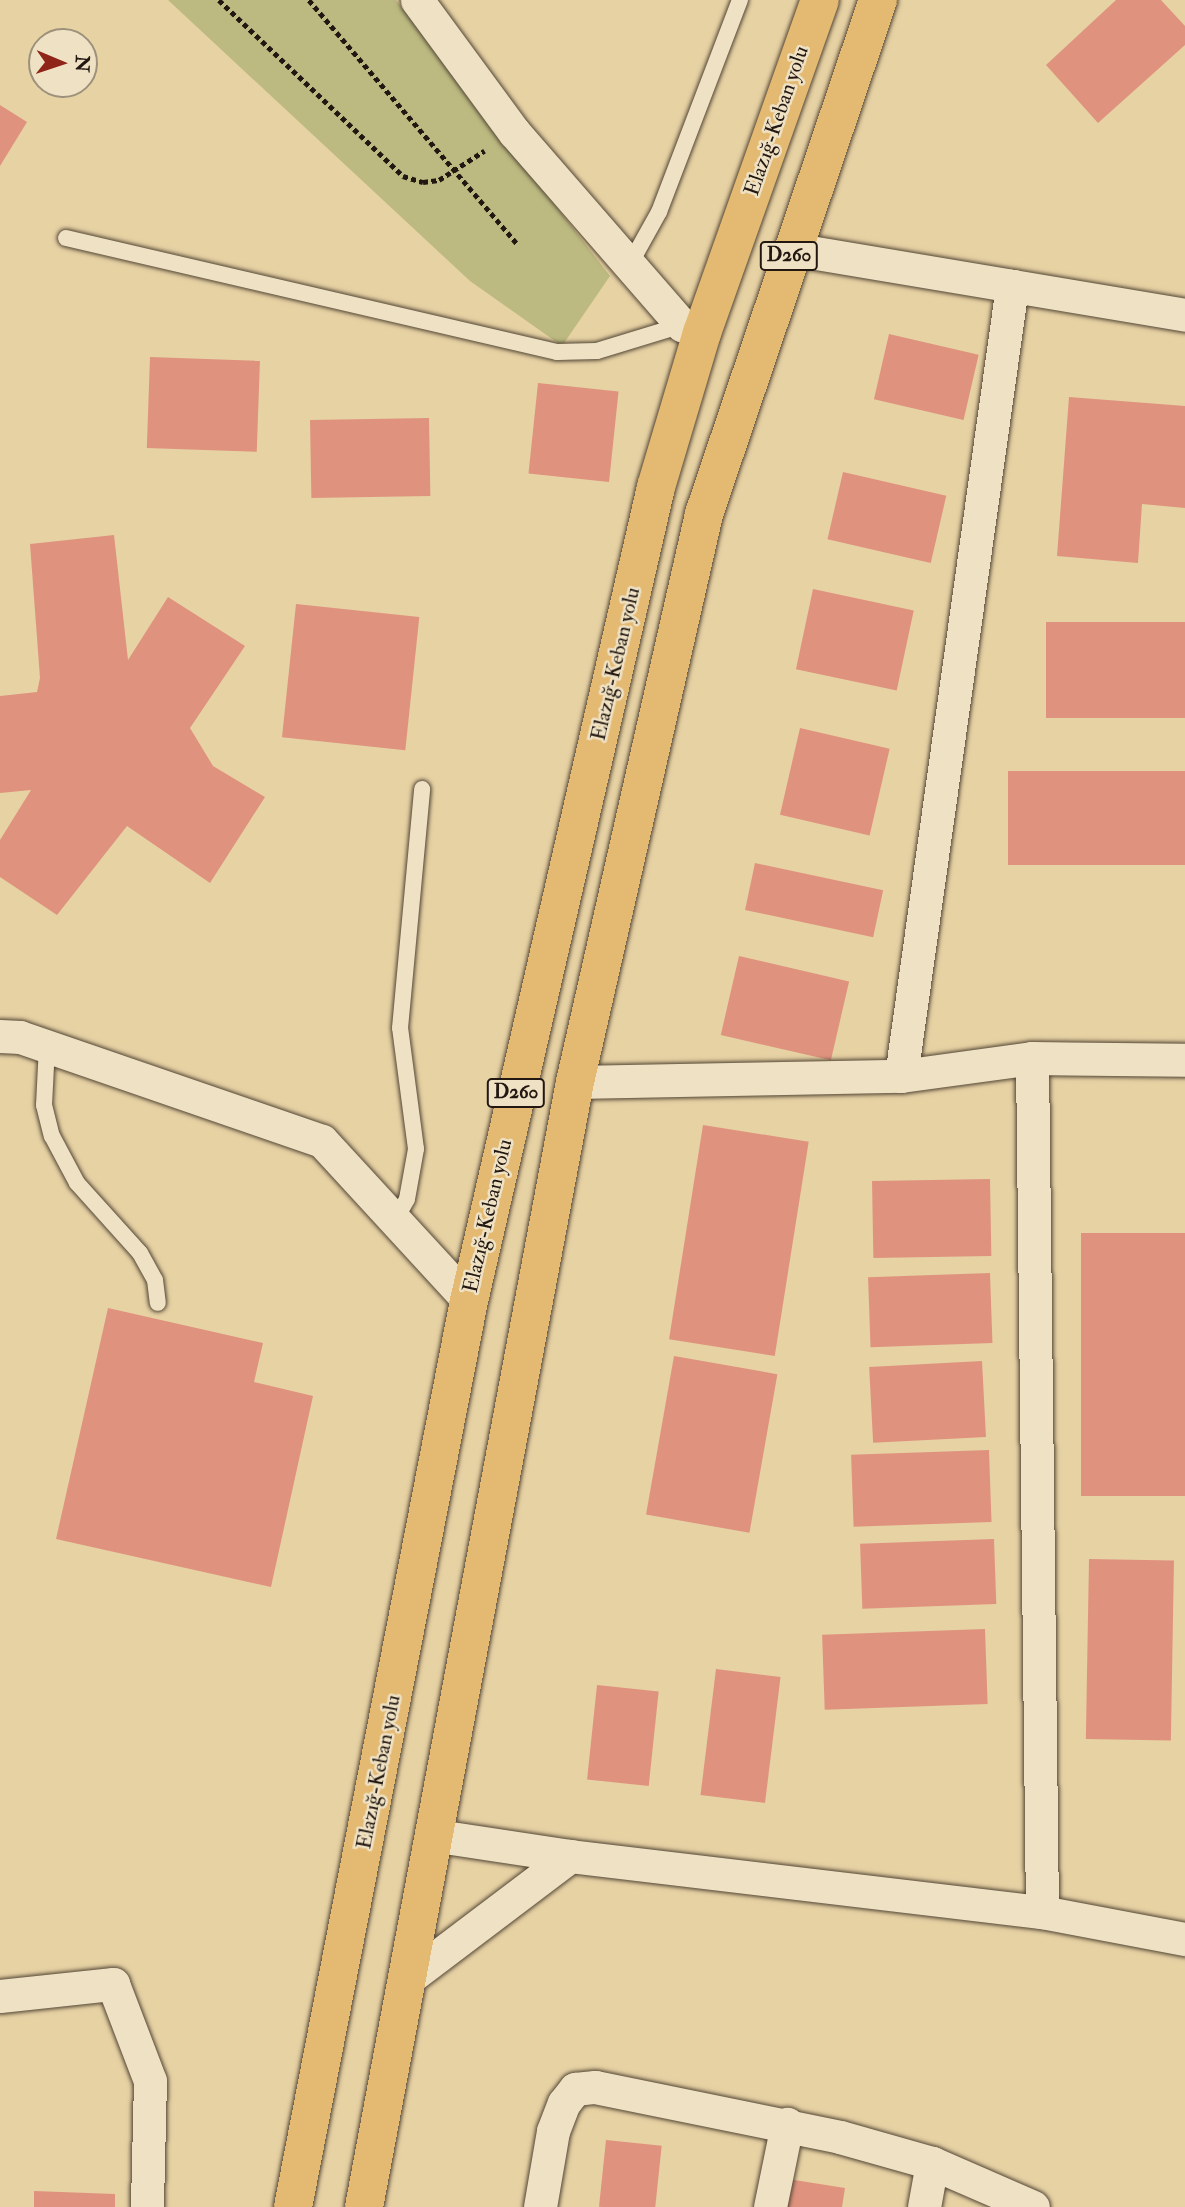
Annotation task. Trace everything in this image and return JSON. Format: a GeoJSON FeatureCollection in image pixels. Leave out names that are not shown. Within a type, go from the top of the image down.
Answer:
{"type":"FeatureCollection","features":[{"type":"Feature","properties":{"kind":"highway","name":"Elazığ-Keban yolu"},"geometry":{"type":"LineString","coordinates":[[293,2207],[469,1301],[692,329],[820,0]]}},
{"type":"Feature","properties":{"kind":"highway","name":"D260"},"geometry":{"type":"LineString","coordinates":[[364,2207],[431,1835],[575,1082],[704,514],[878,0]]}},
{"type":"Feature","properties":{"kind":"street"},"geometry":{"type":"LineString","coordinates":[[417,0],[514,132],[692,329]]}},
{"type":"Feature","properties":{"kind":"street"},"geometry":{"type":"LineString","coordinates":[[792,249],[1185,315]]}},
{"type":"Feature","properties":{"kind":"street"},"geometry":{"type":"LineString","coordinates":[[901,1076],[1013,286]]}},
{"type":"Feature","properties":{"kind":"street"},"geometry":{"type":"LineString","coordinates":[[0,1036],[47,1046],[322,1141],[469,1301]]}},
{"type":"Feature","properties":{"kind":"street"},"geometry":{"type":"LineString","coordinates":[[575,1082],[901,1076],[1031,1058],[1185,1060]]}},
{"type":"Feature","properties":{"kind":"street"},"geometry":{"type":"LineString","coordinates":[[1031,1058],[1042,1912]]}},
{"type":"Feature","properties":{"kind":"street"},"geometry":{"type":"LineString","coordinates":[[431,1835],[570,1856],[1042,1912],[1185,1940]]}},
{"type":"Feature","properties":{"kind":"street"},"geometry":{"type":"LineString","coordinates":[[405,1981],[570,1856]]}},
{"type":"Feature","properties":{"kind":"street"},"geometry":{"type":"LineString","coordinates":[[0,1996],[113,1984],[150,2081],[147,2207]]}},
{"type":"Feature","properties":{"kind":"street"},"geometry":{"type":"LineString","coordinates":[[540,2207],[553,2131],[575,2089],[595,2087],[787,2124],[932,2163],[1033,2207]]}},
{"type":"Feature","properties":{"kind":"street"},"geometry":{"type":"LineString","coordinates":[[770,2207],[787,2124]]}},
{"type":"Feature","properties":{"kind":"street"},"geometry":{"type":"LineString","coordinates":[[924,2207],[932,2163]]}},
{"type":"Feature","properties":{"kind":"lane"},"geometry":{"type":"LineString","coordinates":[[631,264],[664,200],[740,0]]}},
{"type":"Feature","properties":{"kind":"lane"},"geometry":{"type":"LineString","coordinates":[[66,238],[557,352],[597,351],[692,329]]}},
{"type":"Feature","properties":{"kind":"lane"},"geometry":{"type":"LineString","coordinates":[[395,1220],[407,1199],[416,1149],[400,1028],[422,789]]}},
{"type":"Feature","properties":{"kind":"lane"},"geometry":{"type":"LineString","coordinates":[[47,1046],[44,1105],[52,1136],[77,1183],[140,1253],[155,1280],[158,1303]]}},
{"type":"Feature","properties":{"kind":"path"},"geometry":{"type":"LineString","coordinates":[[219,0],[403,176],[423,182],[439,180],[514,132]]}},
{"type":"Feature","properties":{"kind":"path"},"geometry":{"type":"LineString","coordinates":[[309,0],[518,244]]}},
{"type":"Feature","properties":{"kind":"shaded area"},"geometry":{"type":"Polygon","coordinates":[[[168,0],[396,0],[610,276],[562,346],[470,281],[168,0]]]}},
{"type":"Feature","properties":{"kind":"building"},"geometry":{"type":"Polygon","coordinates":[[[1116,0],[1161,0],[1185,26],[1185,45],[1098,123],[1046,65],[1116,0]]]}},
{"type":"Feature","properties":{"kind":"building"},"geometry":{"type":"Polygon","coordinates":[[[0,105],[27,122],[0,166],[0,105]]]}},
{"type":"Feature","properties":{"kind":"building"},"geometry":{"type":"Polygon","coordinates":[[[889,334],[979,355],[964,420],[874,399],[889,334]]]}},
{"type":"Feature","properties":{"kind":"building"},"geometry":{"type":"Polygon","coordinates":[[[150,357],[260,361],[257,452],[147,448],[150,357]]]}},
{"type":"Feature","properties":{"kind":"building"},"geometry":{"type":"Polygon","coordinates":[[[538,383],[619,391],[609,482],[528,474],[538,383]]]}},
{"type":"Feature","properties":{"kind":"building"},"geometry":{"type":"Polygon","coordinates":[[[1069,397],[1185,406],[1185,508],[1142,504],[1138,563],[1057,556],[1069,397]]]}},
{"type":"Feature","properties":{"kind":"building"},"geometry":{"type":"Polygon","coordinates":[[[429,418],[430,496],[311,498],[310,420],[429,418]]]}},
{"type":"Feature","properties":{"kind":"building"},"geometry":{"type":"Polygon","coordinates":[[[843,472],[946,496],[931,563],[827,539],[843,472]]]}},
{"type":"Feature","properties":{"kind":"building"},"geometry":{"type":"Polygon","coordinates":[[[114,535],[128,660],[168,597],[245,646],[190,728],[213,766],[265,797],[210,883],[127,826],[57,915],[0,877],[0,840],[31,790],[0,793],[0,696],[37,692],[40,678],[30,544],[114,535]]]}},
{"type":"Feature","properties":{"kind":"building"},"geometry":{"type":"Polygon","coordinates":[[[813,589],[914,610],[897,691],[796,669],[813,589]]]}},
{"type":"Feature","properties":{"kind":"building"},"geometry":{"type":"Polygon","coordinates":[[[296,604],[419,617],[405,750],[282,737],[296,604]]]}},
{"type":"Feature","properties":{"kind":"building"},"geometry":{"type":"Polygon","coordinates":[[[1046,622],[1185,622],[1185,718],[1046,718],[1046,622]]]}},
{"type":"Feature","properties":{"kind":"building"},"geometry":{"type":"Polygon","coordinates":[[[800,728],[890,749],[870,835],[780,815],[800,728]]]}},
{"type":"Feature","properties":{"kind":"building"},"geometry":{"type":"Polygon","coordinates":[[[1008,771],[1185,771],[1185,865],[1008,865],[1008,771]]]}},
{"type":"Feature","properties":{"kind":"building"},"geometry":{"type":"Polygon","coordinates":[[[755,863],[883,890],[873,937],[745,910],[755,863]]]}},
{"type":"Feature","properties":{"kind":"building"},"geometry":{"type":"Polygon","coordinates":[[[739,956],[849,981],[831,1060],[721,1035],[739,956]]]}},
{"type":"Feature","properties":{"kind":"building"},"geometry":{"type":"Polygon","coordinates":[[[703,1125],[809,1142],[775,1356],[669,1339],[703,1125]]]}},
{"type":"Feature","properties":{"kind":"building"},"geometry":{"type":"Polygon","coordinates":[[[990,1179],[991,1256],[873,1258],[872,1181],[990,1179]]]}},
{"type":"Feature","properties":{"kind":"building"},"geometry":{"type":"Polygon","coordinates":[[[1081,1233],[1185,1233],[1185,1496],[1081,1496],[1081,1233]]]}},
{"type":"Feature","properties":{"kind":"building"},"geometry":{"type":"Polygon","coordinates":[[[990,1273],[992,1343],[871,1347],[868,1277],[990,1273]]]}},
{"type":"Feature","properties":{"kind":"building"},"geometry":{"type":"Polygon","coordinates":[[[108,1308],[263,1343],[254,1382],[313,1396],[271,1587],[56,1539],[108,1308]]]}},
{"type":"Feature","properties":{"kind":"building"},"geometry":{"type":"Polygon","coordinates":[[[674,1356],[777,1374],[749,1533],[646,1515],[674,1356]]]}},
{"type":"Feature","properties":{"kind":"building"},"geometry":{"type":"Polygon","coordinates":[[[982,1361],[986,1437],[873,1443],[869,1367],[982,1361]]]}},
{"type":"Feature","properties":{"kind":"building"},"geometry":{"type":"Polygon","coordinates":[[[989,1450],[992,1522],[854,1527],[851,1455],[989,1450]]]}},
{"type":"Feature","properties":{"kind":"building"},"geometry":{"type":"Polygon","coordinates":[[[994,1539],[996,1604],[862,1609],[860,1544],[994,1539]]]}},
{"type":"Feature","properties":{"kind":"building"},"geometry":{"type":"Polygon","coordinates":[[[1089,1559],[1174,1560],[1171,1740],[1086,1739],[1089,1559]]]}},
{"type":"Feature","properties":{"kind":"building"},"geometry":{"type":"Polygon","coordinates":[[[985,1629],[988,1704],[825,1710],[822,1635],[985,1629]]]}},
{"type":"Feature","properties":{"kind":"building"},"geometry":{"type":"Polygon","coordinates":[[[716,1669],[781,1677],[765,1803],[701,1795],[716,1669]]]}},
{"type":"Feature","properties":{"kind":"building"},"geometry":{"type":"Polygon","coordinates":[[[597,1685],[659,1691],[649,1786],[587,1779],[597,1685]]]}},
{"type":"Feature","properties":{"kind":"building"},"geometry":{"type":"Polygon","coordinates":[[[606,2140],[662,2146],[655,2207],[599,2207],[606,2140]]]}},
{"type":"Feature","properties":{"kind":"building"},"geometry":{"type":"Polygon","coordinates":[[[788,2179],[845,2188],[842,2207],[784,2207],[788,2179]]]}},
{"type":"Feature","properties":{"kind":"building"},"geometry":{"type":"Polygon","coordinates":[[[34,2191],[115,2194],[115,2207],[34,2207],[34,2191]]]}}]}
